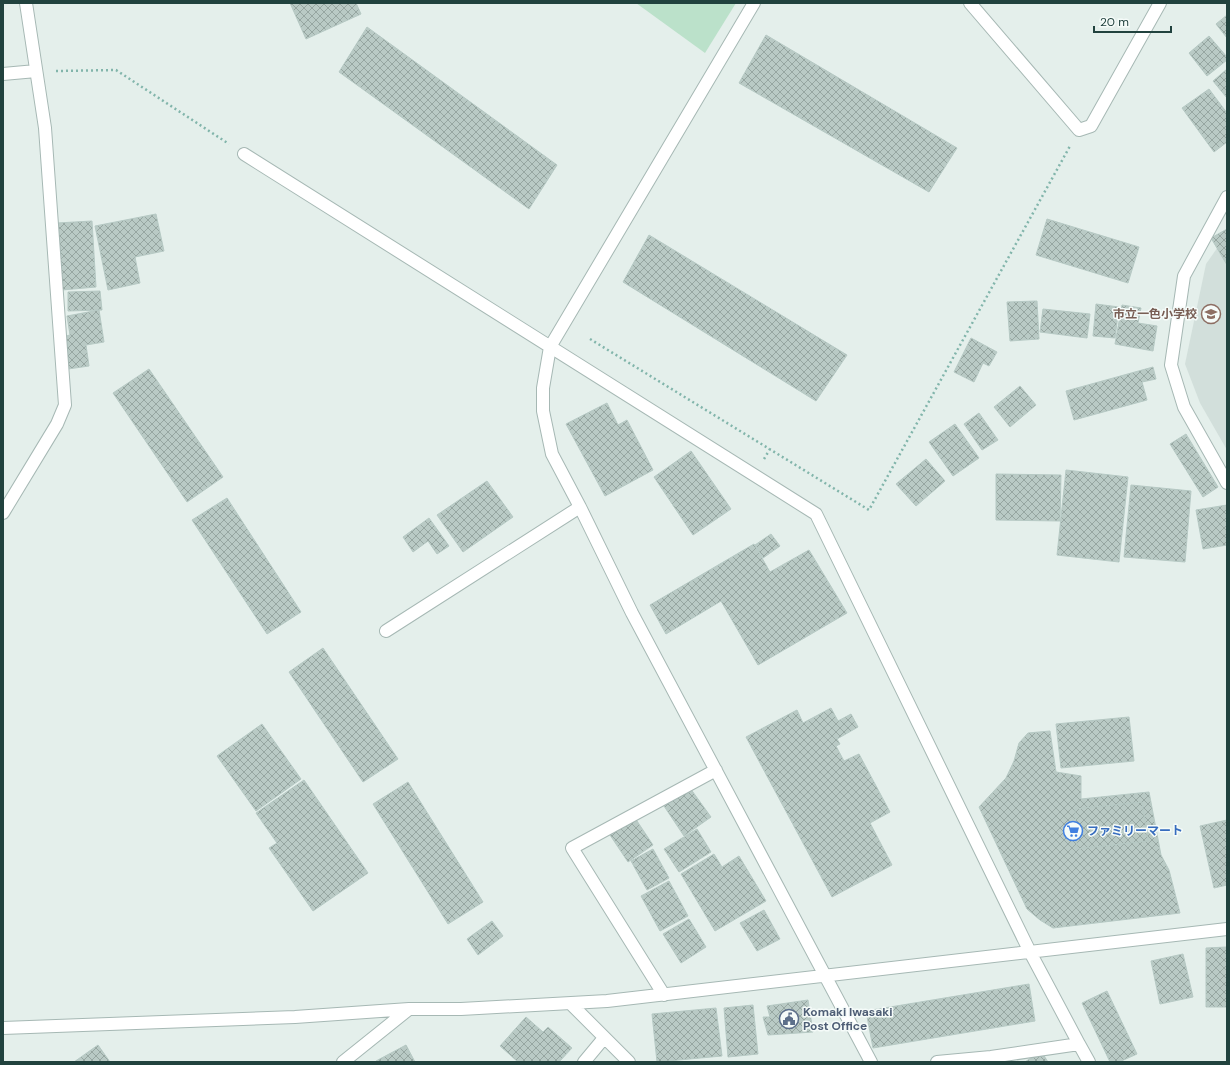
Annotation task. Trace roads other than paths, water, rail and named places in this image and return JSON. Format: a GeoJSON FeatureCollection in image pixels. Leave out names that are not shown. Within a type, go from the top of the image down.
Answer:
{"type":"FeatureCollection","features":[{"type":"Feature","properties":{"kind":"street"},"geometry":{"type":"LineString","coordinates":[[3,513],[57,424],[65,405],[45,128],[26,3]]}},
{"type":"Feature","properties":{"kind":"street"},"geometry":{"type":"LineString","coordinates":[[754,3],[550,347],[543,388],[543,411],[552,454],[632,613],[871,1062]]}},
{"type":"Feature","properties":{"kind":"street"},"geometry":{"type":"LineString","coordinates":[[970,3],[1079,130],[1091,126],[1160,3]]}},
{"type":"Feature","properties":{"kind":"street"},"geometry":{"type":"LineString","coordinates":[[3,74],[36,71]]}},
{"type":"Feature","properties":{"kind":"street"},"geometry":{"type":"LineString","coordinates":[[244,154],[816,514],[1030,952],[1089,1062]]}},
{"type":"Feature","properties":{"kind":"street"},"geometry":{"type":"LineString","coordinates":[[1227,197],[1184,276],[1171,365],[1184,406],[1227,483]]}},
{"type":"Feature","properties":{"kind":"street"},"geometry":{"type":"LineString","coordinates":[[386,631],[580,507]]}},
{"type":"Feature","properties":{"kind":"street"},"geometry":{"type":"LineString","coordinates":[[664,995],[572,848],[716,770]]}},
{"type":"Feature","properties":{"kind":"street"},"geometry":{"type":"LineString","coordinates":[[3,1028],[295,1017],[409,1009],[461,1009],[571,1004],[664,995],[1227,929]]}},
{"type":"Feature","properties":{"kind":"street"},"geometry":{"type":"LineString","coordinates":[[571,1004],[629,1062]]}},
{"type":"Feature","properties":{"kind":"street"},"geometry":{"type":"LineString","coordinates":[[343,1062],[409,1009]]}},
{"type":"Feature","properties":{"kind":"street"},"geometry":{"type":"LineString","coordinates":[[584,1062],[604,1038]]}},
{"type":"Feature","properties":{"kind":"street"},"geometry":{"type":"LineString","coordinates":[[937,1062],[992,1060],[1079,1044]]}},
{"type":"Feature","properties":{"kind":"place","name":"市立一色小学校"},"geometry":{"type":"Point","coordinates":[1211,314]}},
{"type":"Feature","properties":{"kind":"place","name":"ファミリーマート"},"geometry":{"type":"Point","coordinates":[1073,831]}},
{"type":"Feature","properties":{"kind":"place","name":"Komaki Iwasaki Post Office"},"geometry":{"type":"Point","coordinates":[789,1019]}}]}
